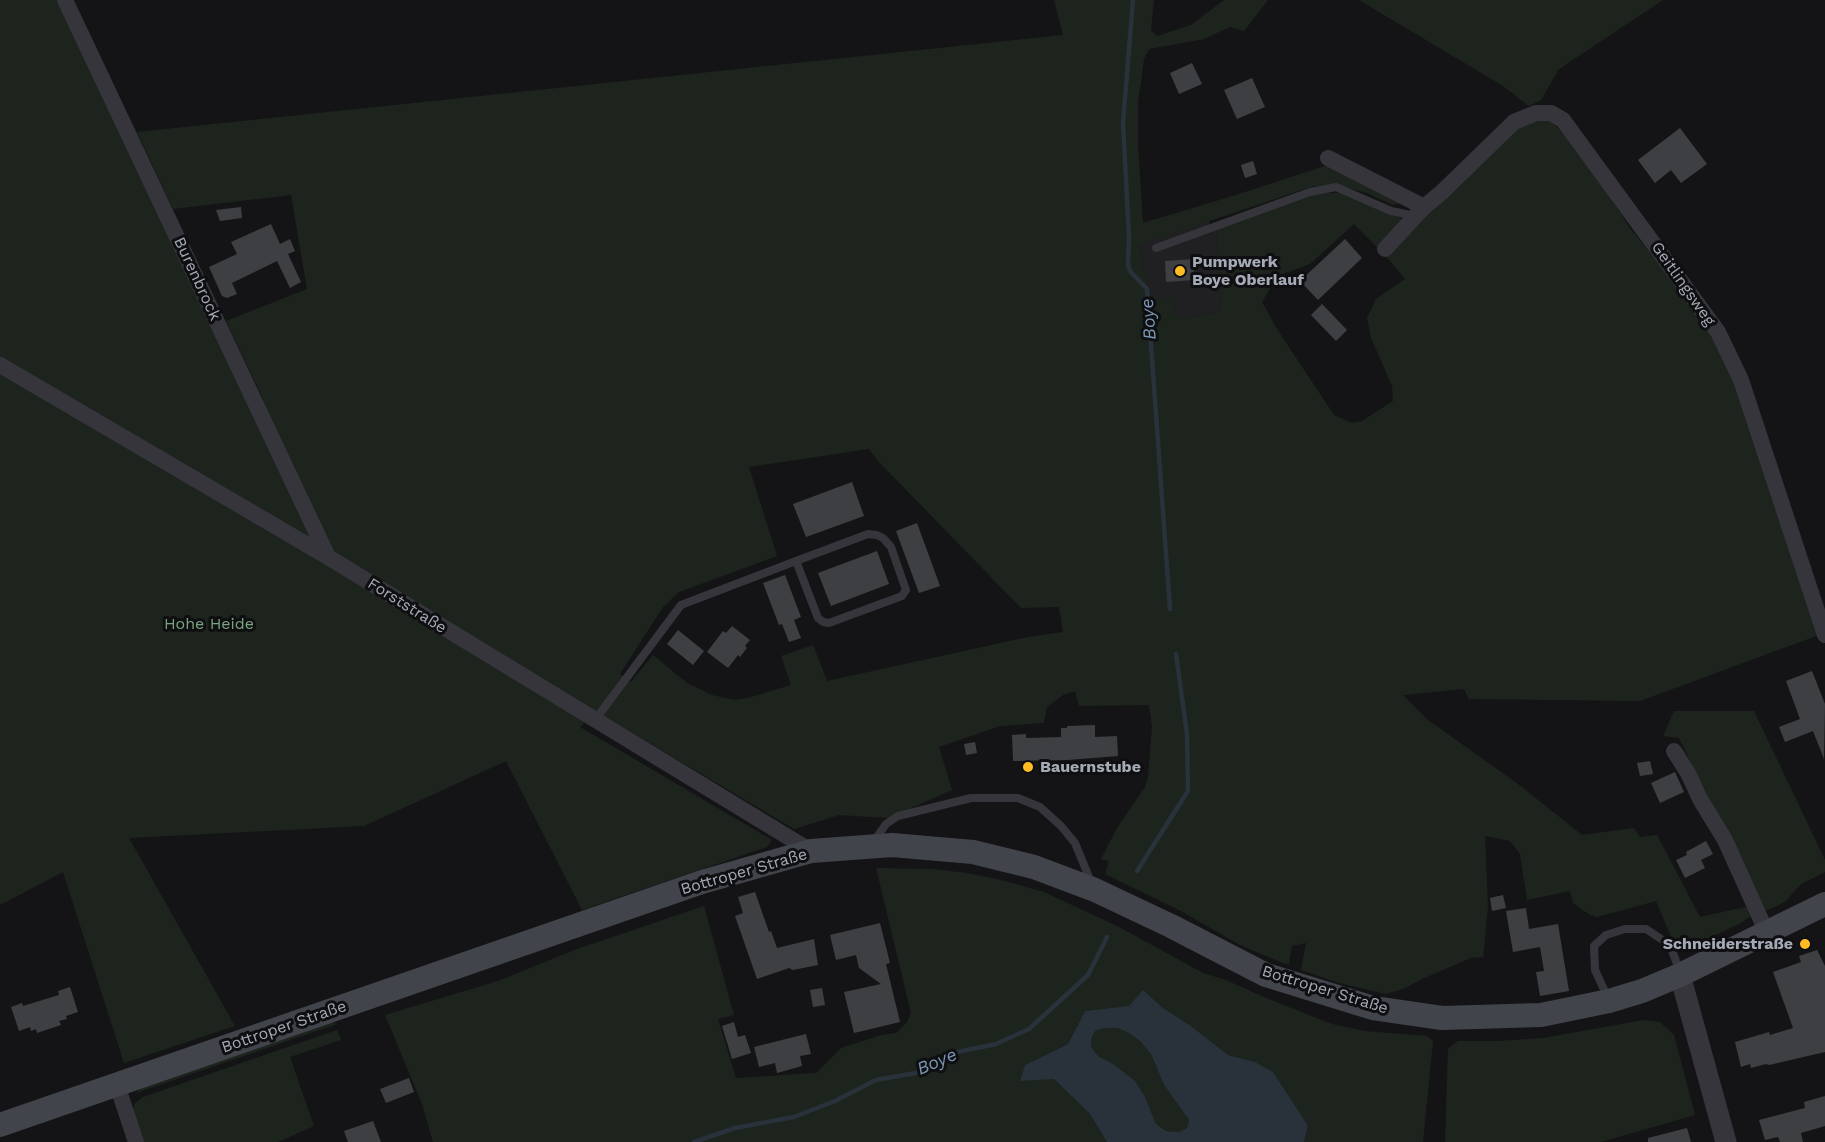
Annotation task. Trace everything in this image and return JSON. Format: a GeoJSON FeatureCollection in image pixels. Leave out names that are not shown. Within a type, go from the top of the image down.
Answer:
{"type":"FeatureCollection","features":[{"type":"Feature","properties":{"kind":"main road","name":"Bottroper Straße"},"geometry":{"type":"LineString","coordinates":[[0,1125],[702,882],[811,851],[892,845],[973,852],[1034,867],[1095,890],[1172,926],[1266,975],[1373,1008],[1442,1018],[1541,1015],[1609,1001],[1642,991],[1680,975],[1825,904]]}},
{"type":"Feature","properties":{"kind":"street","name":"Burenbrock"},"geometry":{"type":"LineString","coordinates":[[65,0],[328,557]]}},
{"type":"Feature","properties":{"kind":"street","name":"Geitlingsweg"},"geometry":{"type":"LineString","coordinates":[[1385,249],[1420,212],[1514,122],[1528,115],[1543,112],[1558,116],[1568,125],[1718,332],[1741,380],[1824,631]]}},
{"type":"Feature","properties":{"kind":"street"},"geometry":{"type":"LineString","coordinates":[[1328,159],[1420,212]]}},
{"type":"Feature","properties":{"kind":"street","name":"Forststraße"},"geometry":{"type":"LineString","coordinates":[[0,365],[328,557],[811,851]]}},
{"type":"Feature","properties":{"kind":"street"},"geometry":{"type":"LineString","coordinates":[[1674,751],[1725,840],[1767,933]]}},
{"type":"Feature","properties":{"kind":"street"},"geometry":{"type":"LineString","coordinates":[[1680,975],[1726,1142]]}},
{"type":"Feature","properties":{"kind":"street"},"geometry":{"type":"LineString","coordinates":[[117,1085],[136,1142]]}},
{"type":"Feature","properties":{"kind":"lane"},"geometry":{"type":"LineString","coordinates":[[1156,248],[1310,192],[1336,187],[1391,211],[1420,212]]}},
{"type":"Feature","properties":{"kind":"lane"},"geometry":{"type":"LineString","coordinates":[[594,721],[681,605],[796,561],[868,534],[883,538],[891,547],[906,590],[902,596],[829,622],[823,622],[818,618],[796,561]]}},
{"type":"Feature","properties":{"kind":"lane"},"geometry":{"type":"LineString","coordinates":[[870,847],[886,824],[898,816],[970,798],[1018,798],[1040,807],[1061,826],[1075,843],[1095,890]]}},
{"type":"Feature","properties":{"kind":"lane"},"geometry":{"type":"LineString","coordinates":[[1609,1001],[1594,970],[1594,946],[1606,935],[1625,929],[1646,929],[1670,945],[1680,975]]}},
{"type":"Feature","properties":{"kind":"shaded area"},"geometry":{"type":"Polygon","coordinates":[[[1209,220],[1211,231],[1217,229],[1221,311],[1186,318],[1174,316],[1151,299],[1138,245],[1209,220]]]}},
{"type":"Feature","properties":{"kind":"shaded area"},"geometry":{"type":"Polygon","coordinates":[[[1143,990],[1163,1008],[1191,1026],[1228,1055],[1255,1062],[1273,1072],[1308,1126],[1304,1142],[1107,1142],[1090,1114],[1054,1079],[1020,1081],[1025,1065],[1068,1044],[1085,1011],[1129,1006],[1143,990]],[[1117,1028],[1095,1031],[1091,1039],[1091,1047],[1098,1056],[1135,1081],[1145,1097],[1156,1124],[1166,1131],[1179,1132],[1187,1128],[1189,1120],[1164,1085],[1151,1054],[1140,1041],[1117,1028]]]}},
{"type":"Feature","properties":{"kind":"green space","name":"Hohe Heide"},"geometry":{"type":"Polygon","coordinates":[[[0,0],[61,0],[242,384],[264,401],[226,321],[307,289],[291,195],[173,209],[137,132],[1063,35],[1054,0],[1154,0],[1151,30],[1157,36],[1191,25],[1224,0],[1268,0],[1244,31],[1230,27],[1204,39],[1149,49],[1144,59],[1138,103],[1143,223],[1328,165],[1402,203],[1393,205],[1367,193],[1340,186],[1314,186],[1138,245],[1151,298],[1172,298],[1174,316],[1186,318],[1221,311],[1217,229],[1309,196],[1341,193],[1405,220],[1377,247],[1354,224],[1310,264],[1277,276],[1262,302],[1277,329],[1334,415],[1352,423],[1362,421],[1393,401],[1392,386],[1371,338],[1367,318],[1376,299],[1405,279],[1385,255],[1514,132],[1531,121],[1541,119],[1552,122],[1579,149],[1630,228],[1698,312],[1729,368],[1819,635],[1640,701],[1469,699],[1464,689],[1403,695],[1428,720],[1518,784],[1582,835],[1634,828],[1640,837],[1657,835],[1700,917],[1750,906],[1751,916],[1741,923],[1681,951],[1674,944],[1656,901],[1597,917],[1573,903],[1570,891],[1527,900],[1520,854],[1510,841],[1485,836],[1488,907],[1483,957],[1471,958],[1403,989],[1386,994],[1339,983],[1301,970],[1306,943],[1292,946],[1289,964],[1240,945],[1181,911],[1105,874],[1109,861],[1101,859],[1117,828],[1145,787],[1148,777],[1152,727],[1149,705],[1079,706],[1075,691],[1063,695],[1047,707],[1044,723],[1000,726],[939,747],[952,790],[888,818],[839,815],[794,829],[596,711],[580,727],[772,840],[767,847],[582,910],[506,761],[364,826],[129,838],[235,1026],[124,1063],[63,872],[0,905],[0,0]],[[869,449],[749,467],[777,556],[679,592],[663,607],[620,674],[631,682],[653,655],[687,683],[712,695],[734,700],[791,685],[781,656],[813,645],[827,681],[1028,637],[1063,632],[1059,607],[1021,608],[869,449]]]}},
{"type":"Feature","properties":{"kind":"green space"},"geometry":{"type":"Polygon","coordinates":[[[1359,0],[1663,0],[1559,69],[1541,100],[1529,106],[1503,86],[1359,0]]]}},
{"type":"Feature","properties":{"kind":"green space"},"geometry":{"type":"Polygon","coordinates":[[[1674,711],[1754,711],[1825,860],[1825,872],[1801,884],[1785,902],[1763,912],[1679,738],[1663,736],[1674,711]]]}},
{"type":"Feature","properties":{"kind":"green space"},"geometry":{"type":"Polygon","coordinates":[[[876,868],[932,869],[967,873],[1044,892],[1119,927],[1203,973],[1226,980],[1332,1024],[1364,1031],[1427,1036],[1433,1041],[1423,1142],[1304,1142],[1308,1126],[1255,1062],[1228,1055],[1191,1026],[1163,1008],[1143,990],[1130,1006],[1085,1011],[1068,1044],[1025,1065],[1021,1080],[1054,1079],[1090,1114],[1107,1142],[433,1142],[422,1104],[385,1015],[498,981],[577,949],[704,906],[734,1015],[718,1019],[736,1078],[816,1073],[841,1048],[881,1035],[896,1033],[907,1022],[911,1013],[876,868]]]}},
{"type":"Feature","properties":{"kind":"green space"},"geometry":{"type":"Polygon","coordinates":[[[1644,1020],[1660,1022],[1674,1035],[1695,1115],[1601,1142],[1445,1142],[1448,1049],[1458,1041],[1543,1038],[1644,1020]]]}},
{"type":"Feature","properties":{"kind":"green space"},"geometry":{"type":"Polygon","coordinates":[[[332,1022],[337,1024],[136,1093],[142,1087],[332,1022]]]}},
{"type":"Feature","properties":{"kind":"green space"},"geometry":{"type":"Polygon","coordinates":[[[1117,1028],[1129,1033],[1140,1041],[1151,1054],[1164,1085],[1189,1120],[1187,1128],[1179,1132],[1166,1131],[1156,1124],[1145,1097],[1113,1064],[1098,1056],[1091,1047],[1091,1039],[1095,1031],[1117,1028]]]}},
{"type":"Feature","properties":{"kind":"green space"},"geometry":{"type":"Polygon","coordinates":[[[337,1030],[341,1040],[290,1057],[314,1126],[278,1142],[144,1142],[133,1110],[135,1103],[143,1097],[337,1030]]]}},
{"type":"Feature","properties":{"kind":"building"},"geometry":{"type":"Polygon","coordinates":[[[1192,63],[1202,84],[1179,94],[1170,73],[1192,63]]]}},
{"type":"Feature","properties":{"kind":"building"},"geometry":{"type":"Polygon","coordinates":[[[1252,78],[1265,107],[1237,119],[1224,90],[1252,78]]]}},
{"type":"Feature","properties":{"kind":"building"},"geometry":{"type":"Polygon","coordinates":[[[1680,128],[1707,164],[1681,183],[1671,170],[1655,183],[1638,160],[1680,128]]]}},
{"type":"Feature","properties":{"kind":"building"},"geometry":{"type":"Polygon","coordinates":[[[1253,161],[1257,174],[1245,178],[1241,165],[1253,161]]]}},
{"type":"Feature","properties":{"kind":"building"},"geometry":{"type":"Polygon","coordinates":[[[241,207],[242,218],[220,221],[216,210],[241,207]]]}},
{"type":"Feature","properties":{"kind":"building"},"geometry":{"type":"Polygon","coordinates":[[[271,224],[280,244],[290,239],[295,251],[288,254],[301,282],[290,288],[277,261],[232,283],[237,294],[227,298],[222,296],[209,267],[237,254],[231,242],[271,224]]]}},
{"type":"Feature","properties":{"kind":"building"},"geometry":{"type":"Polygon","coordinates":[[[1345,239],[1362,258],[1318,300],[1300,281],[1345,239]]]}},
{"type":"Feature","properties":{"kind":"building","name":"Pumpwerk Boye Oberlauf"},"geometry":{"type":"Polygon","coordinates":[[[1193,259],[1194,280],[1166,282],[1165,261],[1193,259]]]}},
{"type":"Feature","properties":{"kind":"building"},"geometry":{"type":"Polygon","coordinates":[[[1322,304],[1347,330],[1336,341],[1311,315],[1322,304]]]}},
{"type":"Feature","properties":{"kind":"building"},"geometry":{"type":"Polygon","coordinates":[[[852,482],[864,516],[806,537],[793,504],[852,482]]]}},
{"type":"Feature","properties":{"kind":"building"},"geometry":{"type":"Polygon","coordinates":[[[917,523],[940,586],[919,593],[896,531],[917,523]]]}},
{"type":"Feature","properties":{"kind":"building"},"geometry":{"type":"Polygon","coordinates":[[[877,551],[889,584],[831,606],[818,573],[877,551]]]}},
{"type":"Feature","properties":{"kind":"building"},"geometry":{"type":"Polygon","coordinates":[[[785,575],[801,617],[794,620],[801,638],[789,642],[782,624],[779,625],[763,583],[785,575]]]}},
{"type":"Feature","properties":{"kind":"building"},"geometry":{"type":"Polygon","coordinates":[[[732,626],[750,640],[740,657],[738,655],[728,668],[707,652],[723,631],[726,633],[732,626]]]}},
{"type":"Feature","properties":{"kind":"building"},"geometry":{"type":"Polygon","coordinates":[[[678,630],[704,651],[693,665],[667,644],[678,630]]]}},
{"type":"Feature","properties":{"kind":"building"},"geometry":{"type":"Polygon","coordinates":[[[1812,671],[1825,704],[1824,759],[1813,731],[1785,742],[1779,727],[1800,719],[1786,681],[1812,671]]]}},
{"type":"Feature","properties":{"kind":"building"},"geometry":{"type":"Polygon","coordinates":[[[1095,725],[1095,737],[1117,736],[1118,756],[1013,761],[1012,735],[1026,734],[1026,738],[1061,737],[1061,728],[1095,725]]]}},
{"type":"Feature","properties":{"kind":"building"},"geometry":{"type":"Polygon","coordinates":[[[975,742],[977,753],[966,755],[964,744],[975,742]]]}},
{"type":"Feature","properties":{"kind":"building"},"geometry":{"type":"Polygon","coordinates":[[[1650,761],[1653,774],[1640,776],[1637,763],[1650,761]]]}},
{"type":"Feature","properties":{"kind":"building"},"geometry":{"type":"Polygon","coordinates":[[[1675,772],[1684,792],[1660,803],[1651,783],[1675,772]]]}},
{"type":"Feature","properties":{"kind":"building"},"geometry":{"type":"Polygon","coordinates":[[[1706,841],[1713,854],[1701,860],[1705,868],[1685,878],[1676,860],[1706,841]]]}},
{"type":"Feature","properties":{"kind":"building"},"geometry":{"type":"Polygon","coordinates":[[[755,892],[777,948],[814,939],[818,965],[793,970],[789,968],[757,979],[735,916],[743,913],[738,897],[755,892]]]}},
{"type":"Feature","properties":{"kind":"building"},"geometry":{"type":"Polygon","coordinates":[[[1503,895],[1506,908],[1492,911],[1490,898],[1503,895]]]}},
{"type":"Feature","properties":{"kind":"building"},"geometry":{"type":"Polygon","coordinates":[[[1526,908],[1529,929],[1558,924],[1569,991],[1540,996],[1536,972],[1544,971],[1540,947],[1513,952],[1506,911],[1526,908]]]}},
{"type":"Feature","properties":{"kind":"building"},"geometry":{"type":"Polygon","coordinates":[[[880,923],[890,963],[886,964],[900,1022],[854,1033],[844,992],[881,984],[859,968],[856,955],[836,960],[830,935],[880,923]]]}},
{"type":"Feature","properties":{"kind":"building"},"geometry":{"type":"Polygon","coordinates":[[[1817,950],[1825,966],[1825,1052],[1769,1065],[1751,1068],[1750,1064],[1741,1067],[1735,1042],[1793,1028],[1773,972],[1801,962],[1799,956],[1817,950]]]}},
{"type":"Feature","properties":{"kind":"building"},"geometry":{"type":"Polygon","coordinates":[[[70,987],[78,1012],[59,1021],[61,1025],[37,1033],[36,1029],[31,1031],[30,1027],[19,1031],[11,1007],[22,1003],[23,1006],[59,995],[58,991],[70,987]]]}},
{"type":"Feature","properties":{"kind":"building"},"geometry":{"type":"Polygon","coordinates":[[[822,988],[825,1005],[813,1007],[810,990],[822,988]]]}},
{"type":"Feature","properties":{"kind":"building"},"geometry":{"type":"Polygon","coordinates":[[[734,1022],[738,1037],[745,1035],[751,1053],[732,1059],[722,1026],[734,1022]]]}},
{"type":"Feature","properties":{"kind":"building"},"geometry":{"type":"Polygon","coordinates":[[[806,1034],[811,1054],[800,1056],[802,1066],[777,1073],[775,1063],[759,1067],[754,1047],[806,1034]]]}},
{"type":"Feature","properties":{"kind":"building"},"geometry":{"type":"Polygon","coordinates":[[[409,1078],[414,1092],[386,1103],[380,1089],[409,1078]]]}},
{"type":"Feature","properties":{"kind":"building"},"geometry":{"type":"Polygon","coordinates":[[[1825,1096],[1825,1126],[1801,1133],[1803,1142],[1780,1142],[1778,1137],[1765,1140],[1759,1120],[1805,1108],[1804,1102],[1825,1096]]]}},
{"type":"Feature","properties":{"kind":"building"},"geometry":{"type":"Polygon","coordinates":[[[373,1121],[381,1142],[348,1142],[344,1131],[373,1121]]]}},
{"type":"Feature","properties":{"kind":"building"},"geometry":{"type":"Polygon","coordinates":[[[1687,1128],[1691,1142],[1648,1142],[1648,1138],[1687,1128]]]}},
{"type":"Feature","properties":{"kind":"waterway","name":"Boye"},"geometry":{"type":"LineString","coordinates":[[1133,0],[1123,123],[1129,236],[1128,265],[1130,271],[1147,289],[1170,609]]}},
{"type":"Feature","properties":{"kind":"waterway","name":"Boye"},"geometry":{"type":"LineString","coordinates":[[1137,871],[1188,791],[1187,734],[1176,654]]}},
{"type":"Feature","properties":{"kind":"waterway","name":"Boye"},"geometry":{"type":"LineString","coordinates":[[694,1142],[735,1128],[794,1117],[835,1101],[876,1080],[921,1072],[953,1053],[996,1044],[1029,1029],[1088,975],[1107,937]]}},
{"type":"Feature","properties":{"kind":"place","name":"Pumpwerk Boye Oberlauf"},"geometry":{"type":"Point","coordinates":[1180,271]}},
{"type":"Feature","properties":{"kind":"place","name":"Bauernstube"},"geometry":{"type":"Point","coordinates":[1028,767]}},
{"type":"Feature","properties":{"kind":"place","name":"Schneiderstraße"},"geometry":{"type":"Point","coordinates":[1805,944]}}]}
